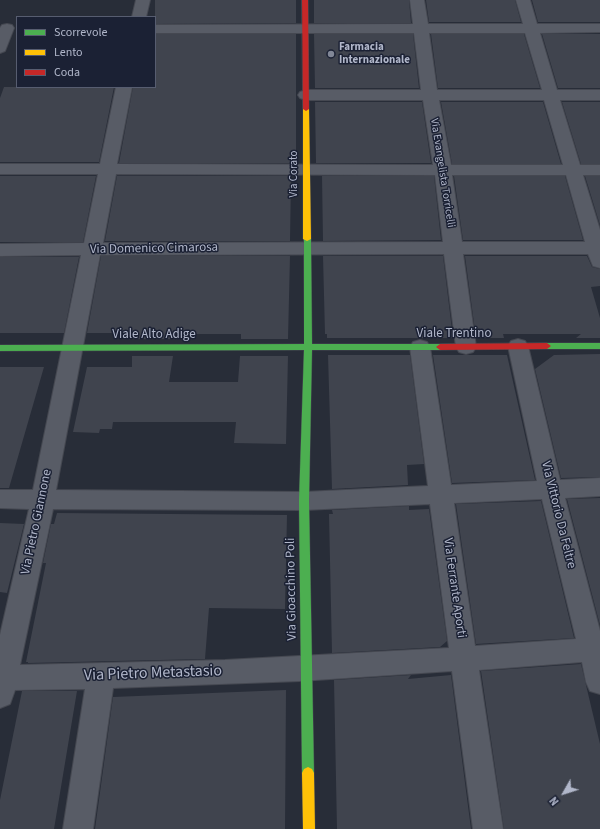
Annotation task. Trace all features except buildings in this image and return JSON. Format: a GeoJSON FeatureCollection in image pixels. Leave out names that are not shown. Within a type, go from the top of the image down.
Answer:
{"type":"FeatureCollection","features":[{"type":"Feature","properties":{"kind":"street"},"geometry":{"type":"LineString","coordinates":[[139,16],[143,0]]}},
{"type":"Feature","properties":{"kind":"street","name":"Via Corato"},"geometry":{"type":"LineString","coordinates":[[305,0],[308,348]]}},
{"type":"Feature","properties":{"kind":"street","name":"Via Evangelista Torricelli"},"geometry":{"type":"LineString","coordinates":[[417,0],[430,95],[443,170],[466,347]]}},
{"type":"Feature","properties":{"kind":"street"},"geometry":{"type":"LineString","coordinates":[[523,0],[599,253]]}},
{"type":"Feature","properties":{"kind":"street"},"geometry":{"type":"LineString","coordinates":[[0,48],[8,28]]}},
{"type":"Feature","properties":{"kind":"street"},"geometry":{"type":"LineString","coordinates":[[156,29],[600,28]]}},
{"type":"Feature","properties":{"kind":"street","name":"Via Pietro Giannone"},"geometry":{"type":"LineString","coordinates":[[1,684],[43,499],[124,88]]}},
{"type":"Feature","properties":{"kind":"street"},"geometry":{"type":"LineString","coordinates":[[306,95],[600,95]]}},
{"type":"Feature","properties":{"kind":"street"},"geometry":{"type":"LineString","coordinates":[[0,169],[600,170]]}},
{"type":"Feature","properties":{"kind":"street","name":"Via Domenico Cimarosa"},"geometry":{"type":"LineString","coordinates":[[0,250],[453,248],[599,253]]}},
{"type":"Feature","properties":{"kind":"street","name":"Via Vittorio Da Feltre"},"geometry":{"type":"LineString","coordinates":[[518,346],[551,490],[596,649],[600,682]]}},
{"type":"Feature","properties":{"kind":"street","name":"Viale Trentino"},"geometry":{"type":"LineString","coordinates":[[308,348],[600,346]]}},
{"type":"Feature","properties":{"kind":"street","name":"Via Ferrante Aporti"},"geometry":{"type":"LineString","coordinates":[[420,347],[488,829]]}},
{"type":"Feature","properties":{"kind":"street","name":"Viale Alto Adige"},"geometry":{"type":"LineString","coordinates":[[0,348],[308,348]]}},
{"type":"Feature","properties":{"kind":"street","name":"Via Gioacchino Poli"},"geometry":{"type":"LineString","coordinates":[[308,348],[304,500],[309,829]]}},
{"type":"Feature","properties":{"kind":"street"},"geometry":{"type":"LineString","coordinates":[[0,499],[304,500],[551,490],[600,486]]}},
{"type":"Feature","properties":{"kind":"street","name":"Via Pietro Metastasio"},"geometry":{"type":"LineString","coordinates":[[1,684],[102,676],[307,669],[596,649]]}},
{"type":"Feature","properties":{"kind":"street"},"geometry":{"type":"LineString","coordinates":[[78,829],[102,676]]}},
{"type":"Feature","properties":{"kind":"traffic: fast"},"geometry":{"type":"LineString","coordinates":[[307,239],[308,348],[304,501],[308,773]]}},
{"type":"Feature","properties":{"kind":"traffic: fast"},"geometry":{"type":"LineString","coordinates":[[547,346],[600,346]]}},
{"type":"Feature","properties":{"kind":"traffic: fast"},"geometry":{"type":"LineString","coordinates":[[0,348],[440,347]]}},
{"type":"Feature","properties":{"kind":"traffic: slow"},"geometry":{"type":"LineString","coordinates":[[306,109],[307,239]]}},
{"type":"Feature","properties":{"kind":"traffic: slow"},"geometry":{"type":"LineString","coordinates":[[308,773],[309,829]]}},
{"type":"Feature","properties":{"kind":"traffic: jam"},"geometry":{"type":"LineString","coordinates":[[305,0],[306,109]]}},
{"type":"Feature","properties":{"kind":"traffic: jam"},"geometry":{"type":"LineString","coordinates":[[440,347],[547,346]]}},
{"type":"Feature","properties":{"kind":"place","name":"Farmacia Internazionale"},"geometry":{"type":"Point","coordinates":[331,54]}}]}
